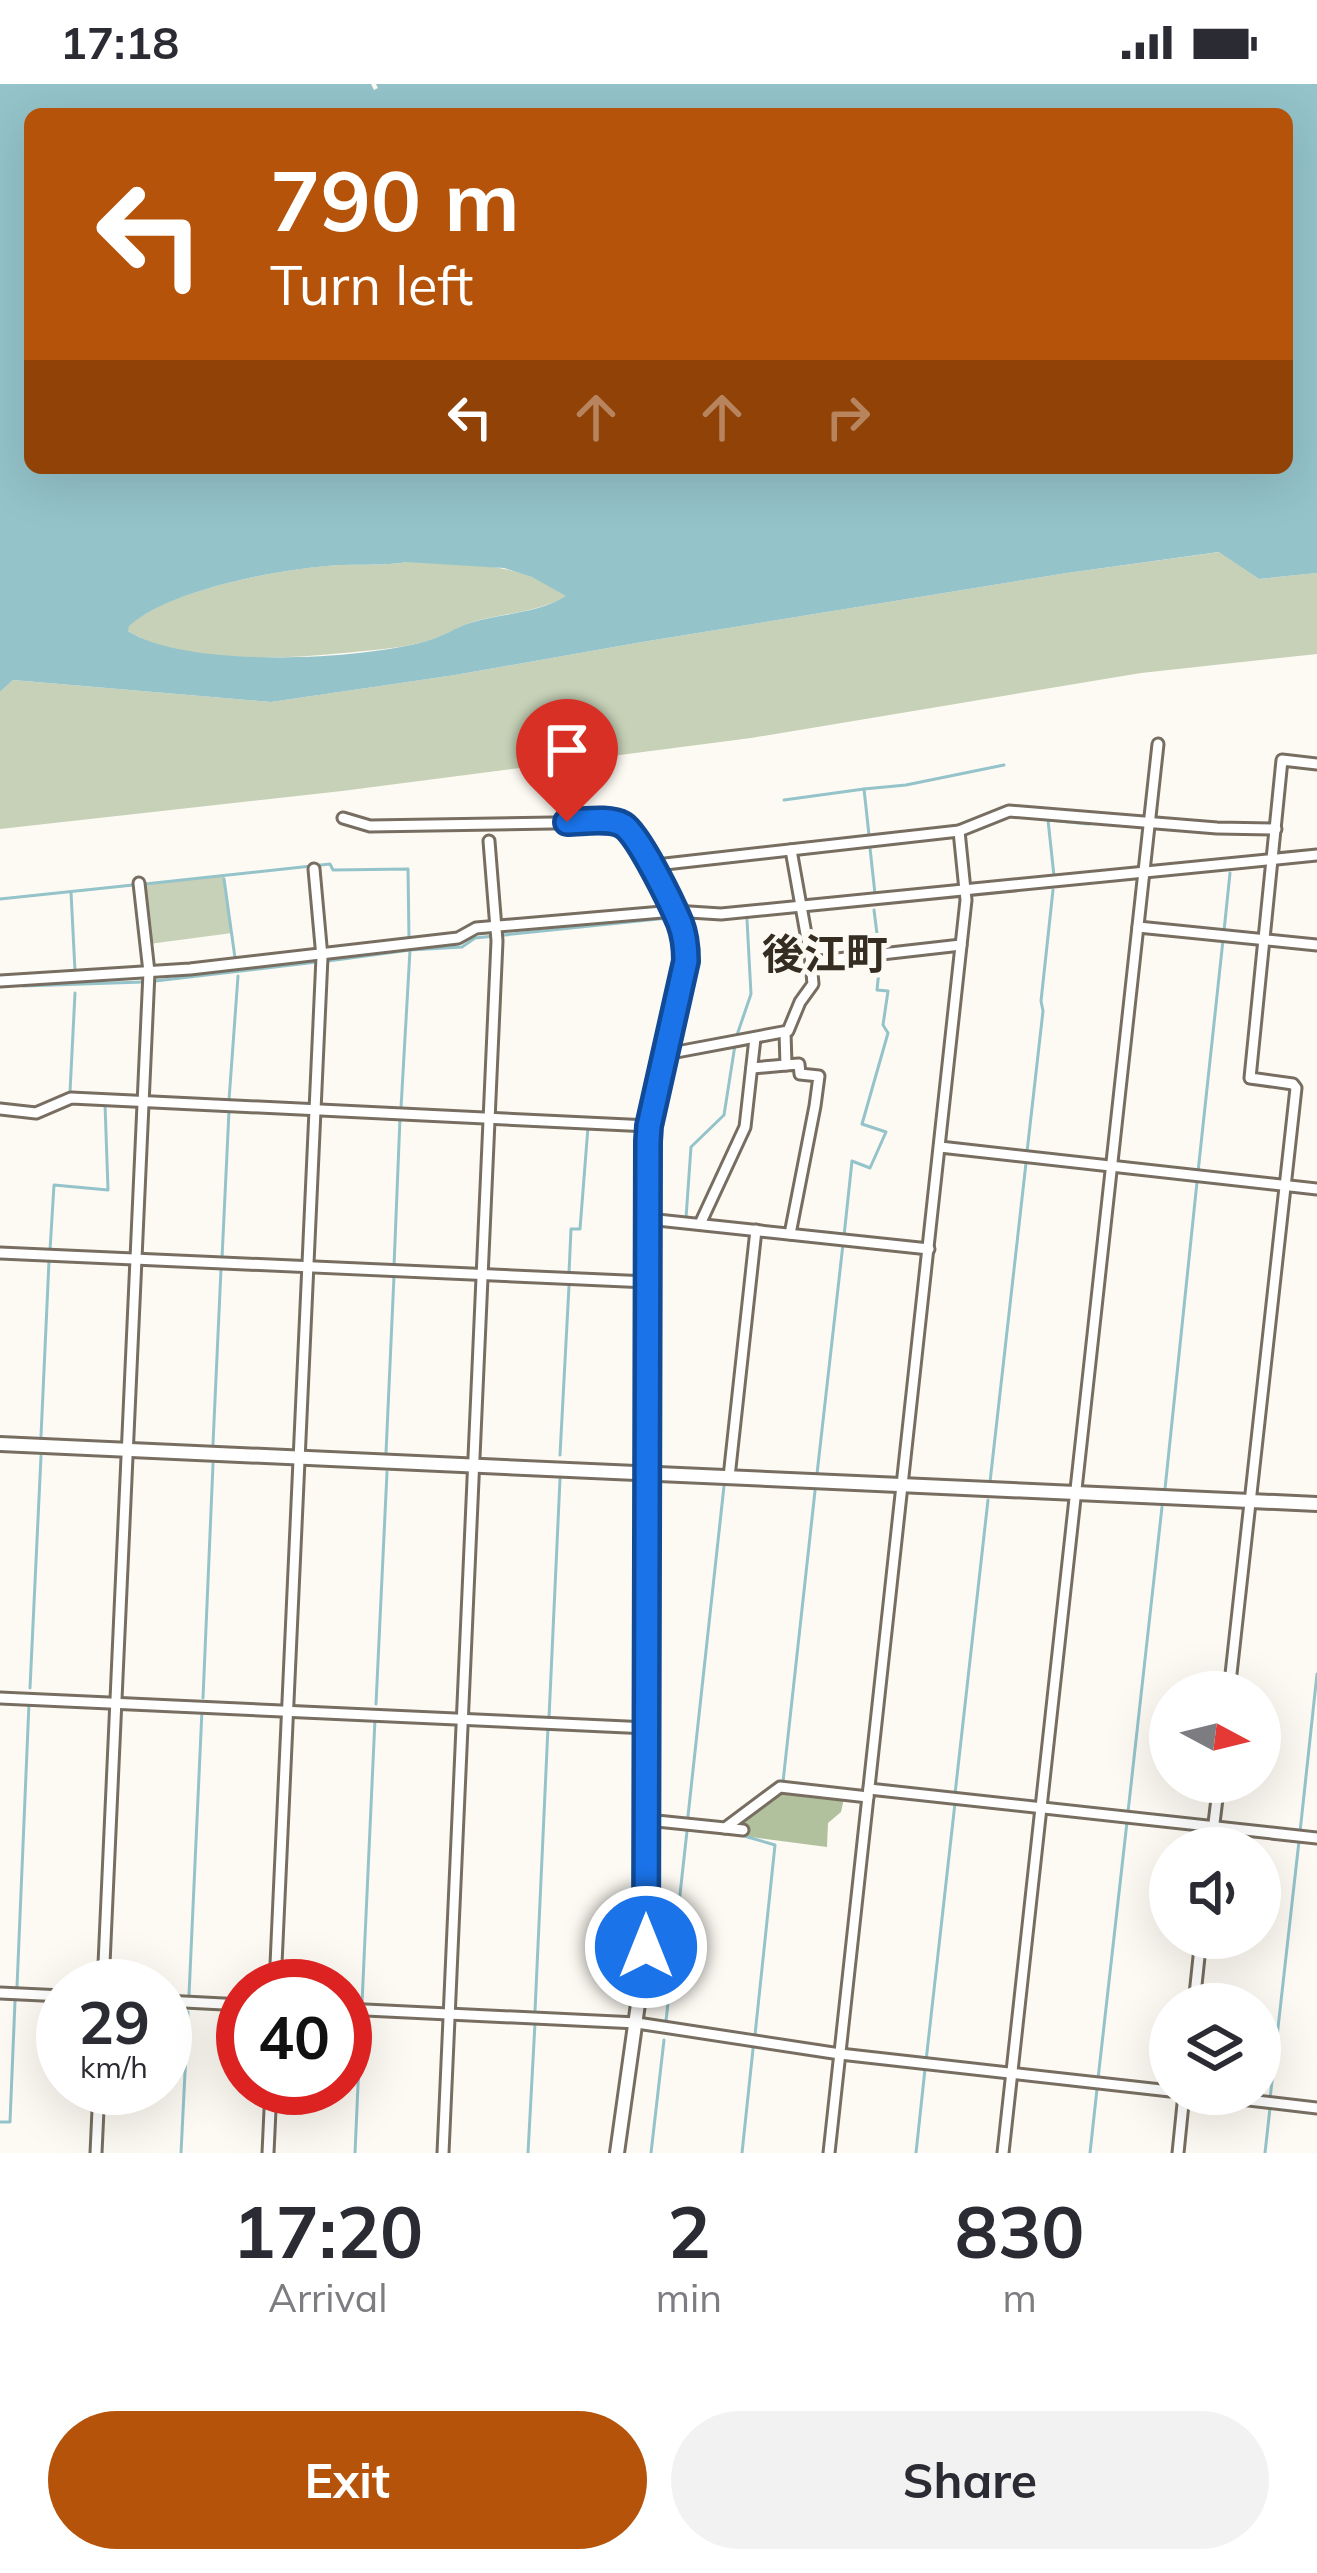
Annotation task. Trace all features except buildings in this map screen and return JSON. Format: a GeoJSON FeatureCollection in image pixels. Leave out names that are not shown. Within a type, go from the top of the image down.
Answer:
{"type":"FeatureCollection","features":[{"type":"Feature","properties":{"kind":"street"},"geometry":{"type":"LineString","coordinates":[[1003,2153],[1158,744]]}},
{"type":"Feature","properties":{"kind":"street"},"geometry":{"type":"LineString","coordinates":[[1231,1671],[1296,1088],[1250,1078],[1282,760],[1317,764]]}},
{"type":"Feature","properties":{"kind":"street"},"geometry":{"type":"LineString","coordinates":[[652,868],[959,831],[1009,812],[1276,829]]}},
{"type":"Feature","properties":{"kind":"street"},"geometry":{"type":"LineString","coordinates":[[343,818],[370,826],[613,822],[628,829],[652,868],[686,942],[686,961],[649,1126],[646,1947],[617,2153]]}},
{"type":"Feature","properties":{"kind":"street"},"geometry":{"type":"LineString","coordinates":[[829,2153],[961,945],[966,888],[959,831]]}},
{"type":"Feature","properties":{"kind":"street"},"geometry":{"type":"LineString","coordinates":[[443,2153],[497,932],[490,841]]}},
{"type":"Feature","properties":{"kind":"street"},"geometry":{"type":"LineString","coordinates":[[666,1054],[788,1031],[813,984],[791,850]]}},
{"type":"Feature","properties":{"kind":"street"},"geometry":{"type":"LineString","coordinates":[[0,981],[149,972],[458,938],[476,928],[497,932],[674,911],[721,914],[1317,855]]}},
{"type":"Feature","properties":{"kind":"street"},"geometry":{"type":"LineString","coordinates":[[276,1959],[322,952],[314,869]]}},
{"type":"Feature","properties":{"kind":"street"},"geometry":{"type":"LineString","coordinates":[[104,1959],[149,972],[139,883]]}},
{"type":"Feature","properties":{"kind":"street"},"geometry":{"type":"LineString","coordinates":[[1138,926],[1317,945]]}},
{"type":"Feature","properties":{"kind":"street"},"geometry":{"type":"LineString","coordinates":[[812,962],[961,945]]}},
{"type":"Feature","properties":{"kind":"street"},"geometry":{"type":"LineString","coordinates":[[784,1032],[786,1065]]}},
{"type":"Feature","properties":{"kind":"street"},"geometry":{"type":"LineString","coordinates":[[700,1224],[745,1126],[755,1038]]}},
{"type":"Feature","properties":{"kind":"street"},"geometry":{"type":"LineString","coordinates":[[752,1068],[800,1064],[800,1074],[819,1076],[790,1234]]}},
{"type":"Feature","properties":{"kind":"street"},"geometry":{"type":"LineString","coordinates":[[0,1109],[37,1113],[71,1098],[649,1126]]}},
{"type":"Feature","properties":{"kind":"street"},"geometry":{"type":"LineString","coordinates":[[940,1147],[1317,1189]]}},
{"type":"Feature","properties":{"kind":"street"},"geometry":{"type":"LineString","coordinates":[[648,1219],[928,1249]]}},
{"type":"Feature","properties":{"kind":"street"},"geometry":{"type":"LineString","coordinates":[[729,1478],[756,1230]]}},
{"type":"Feature","properties":{"kind":"street"},"geometry":{"type":"LineString","coordinates":[[0,1253],[648,1282]]}},
{"type":"Feature","properties":{"kind":"street"},"geometry":{"type":"LineString","coordinates":[[0,1444],[1317,1504]]}},
{"type":"Feature","properties":{"kind":"street"},"geometry":{"type":"LineString","coordinates":[[0,1698],[289,1707],[648,1728]]}},
{"type":"Feature","properties":{"kind":"street"},"geometry":{"type":"LineString","coordinates":[[725,1828],[780,1787],[1214,1827],[1217,1803]]}},
{"type":"Feature","properties":{"kind":"street"},"geometry":{"type":"LineString","coordinates":[[647,1820],[743,1830]]}},
{"type":"Feature","properties":{"kind":"street"},"geometry":{"type":"LineString","coordinates":[[1281,1834],[1317,1838]]}},
{"type":"Feature","properties":{"kind":"street"},"geometry":{"type":"LineString","coordinates":[[0,1994],[36,1995]]}},
{"type":"Feature","properties":{"kind":"street"},"geometry":{"type":"LineString","coordinates":[[372,2010],[637,2023],[840,2054],[1149,2089]]}},
{"type":"Feature","properties":{"kind":"street"},"geometry":{"type":"LineString","coordinates":[[1281,2104],[1317,2108]]}},
{"type":"Feature","properties":{"kind":"street"},"geometry":{"type":"LineString","coordinates":[[96,2153],[98,2115]]}},
{"type":"Feature","properties":{"kind":"street"},"geometry":{"type":"LineString","coordinates":[[268,2153],[270,2115]]}},
{"type":"Feature","properties":{"kind":"street"},"geometry":{"type":"LineString","coordinates":[[1178,2153],[1182,2115]]}},
{"type":"Feature","properties":{"kind":"green space"},"geometry":{"type":"Polygon","coordinates":[[[1220,552],[1259,579],[1317,573],[1317,654],[1141,673],[751,738],[0,829],[0,692],[13,680],[271,702],[1220,552]]]}},
{"type":"Feature","properties":{"kind":"green space"},"geometry":{"type":"Polygon","coordinates":[[[406,562],[511,570],[567,596],[470,623],[420,643],[337,654],[211,655],[153,643],[128,631],[128,626],[171,601],[229,583],[316,567],[406,562]]]}},
{"type":"Feature","properties":{"kind":"green space"},"geometry":{"type":"Polygon","coordinates":[[[224,875],[232,933],[149,944],[143,884],[224,875]]]}},
{"type":"Feature","properties":{"kind":"green space"},"geometry":{"type":"Polygon","coordinates":[[[783,1791],[844,1798],[841,1812],[828,1823],[827,1847],[744,1836],[748,1829],[743,1824],[783,1791]]]}},
{"type":"Feature","properties":{"kind":"water"},"geometry":{"type":"Polygon","coordinates":[[[0,84],[371,84],[374,90],[376,84],[1317,84],[1317,573],[1259,579],[1219,552],[271,702],[13,680],[0,692],[0,84]],[[406,562],[260,576],[172,601],[148,613],[128,631],[155,643],[231,656],[361,653],[427,641],[470,623],[531,610],[566,596],[504,568],[406,562]]]}},
{"type":"Feature","properties":{"kind":"waterway"},"geometry":{"type":"LineString","coordinates":[[864,789],[1004,765]]}},
{"type":"Feature","properties":{"kind":"waterway"},"geometry":{"type":"LineString","coordinates":[[784,800],[864,789],[869,835]]}},
{"type":"Feature","properties":{"kind":"waterway"},"geometry":{"type":"LineString","coordinates":[[1054,876],[1048,820],[1089,824]]}},
{"type":"Feature","properties":{"kind":"waterway"},"geometry":{"type":"LineString","coordinates":[[870,848],[875,894]]}},
{"type":"Feature","properties":{"kind":"waterway"},"geometry":{"type":"LineString","coordinates":[[145,884],[330,864],[333,870],[408,869],[409,939]]}},
{"type":"Feature","properties":{"kind":"waterway"},"geometry":{"type":"LineString","coordinates":[[1224,931],[1230,873]]}},
{"type":"Feature","properties":{"kind":"waterway"},"geometry":{"type":"LineString","coordinates":[[224,879],[235,958]]}},
{"type":"Feature","properties":{"kind":"waterway"},"geometry":{"type":"LineString","coordinates":[[0,899],[133,885]]}},
{"type":"Feature","properties":{"kind":"waterway"},"geometry":{"type":"LineString","coordinates":[[1027,1152],[1053,890]]}},
{"type":"Feature","properties":{"kind":"waterway"},"geometry":{"type":"LineString","coordinates":[[71,892],[75,971]]}},
{"type":"Feature","properties":{"kind":"waterway"},"geometry":{"type":"LineString","coordinates":[[874,910],[879,950]]}},
{"type":"Feature","properties":{"kind":"waterway"},"geometry":{"type":"LineString","coordinates":[[328,961],[462,947],[475,938],[668,918]]}},
{"type":"Feature","properties":{"kind":"waterway"},"geometry":{"type":"LineString","coordinates":[[737,1035],[751,994],[747,920]]}},
{"type":"Feature","properties":{"kind":"waterway"},"geometry":{"type":"LineString","coordinates":[[1198,1172],[1223,940]]}},
{"type":"Feature","properties":{"kind":"waterway"},"geometry":{"type":"LineString","coordinates":[[401,1108],[410,950]]}},
{"type":"Feature","properties":{"kind":"waterway"},"geometry":{"type":"LineString","coordinates":[[844,1236],[852,1161],[870,1168],[886,1132],[862,1124],[888,1033],[883,1025],[888,991],[877,990],[880,960]]}},
{"type":"Feature","properties":{"kind":"waterway"},"geometry":{"type":"LineString","coordinates":[[155,981],[317,962]]}},
{"type":"Feature","properties":{"kind":"waterway"},"geometry":{"type":"LineString","coordinates":[[229,1100],[238,976]]}},
{"type":"Feature","properties":{"kind":"waterway"},"geometry":{"type":"LineString","coordinates":[[23,986],[143,982]]}},
{"type":"Feature","properties":{"kind":"waterway"},"geometry":{"type":"LineString","coordinates":[[75,993],[70,1092],[85,1094]]}},
{"type":"Feature","properties":{"kind":"waterway"},"geometry":{"type":"LineString","coordinates":[[697,1219],[686,1218],[691,1147],[724,1115],[735,1045]]}},
{"type":"Feature","properties":{"kind":"waterway"},"geometry":{"type":"LineString","coordinates":[[50,1250],[54,1185],[108,1190],[105,1104]]}},
{"type":"Feature","properties":{"kind":"waterway"},"geometry":{"type":"LineString","coordinates":[[222,1258],[229,1111]]}},
{"type":"Feature","properties":{"kind":"waterway"},"geometry":{"type":"LineString","coordinates":[[394,1266],[400,1118]]}},
{"type":"Feature","properties":{"kind":"waterway"},"geometry":{"type":"LineString","coordinates":[[569,1273],[571,1229],[580,1229],[588,1127]]}},
{"type":"Feature","properties":{"kind":"waterway"},"geometry":{"type":"LineString","coordinates":[[990,1482],[1026,1163]]}},
{"type":"Feature","properties":{"kind":"waterway"},"geometry":{"type":"LineString","coordinates":[[1165,1489],[1197,1182]]}},
{"type":"Feature","properties":{"kind":"waterway"},"geometry":{"type":"LineString","coordinates":[[705,1220],[785,1229]]}},
{"type":"Feature","properties":{"kind":"waterway"},"geometry":{"type":"LineString","coordinates":[[797,1230],[832,1233]]}},
{"type":"Feature","properties":{"kind":"waterway"},"geometry":{"type":"LineString","coordinates":[[817,1474],[843,1244]]}},
{"type":"Feature","properties":{"kind":"waterway"},"geometry":{"type":"LineString","coordinates":[[41,1436],[49,1261]]}},
{"type":"Feature","properties":{"kind":"waterway"},"geometry":{"type":"LineString","coordinates":[[213,1444],[221,1269]]}},
{"type":"Feature","properties":{"kind":"waterway"},"geometry":{"type":"LineString","coordinates":[[386,1453],[394,1276]]}},
{"type":"Feature","properties":{"kind":"waterway"},"geometry":{"type":"LineString","coordinates":[[560,1455],[569,1286]]}},
{"type":"Feature","properties":{"kind":"waterway"},"geometry":{"type":"LineString","coordinates":[[30,1688],[41,1456]]}},
{"type":"Feature","properties":{"kind":"waterway"},"geometry":{"type":"LineString","coordinates":[[203,1698],[213,1464]]}},
{"type":"Feature","properties":{"kind":"waterway"},"geometry":{"type":"LineString","coordinates":[[376,1704],[387,1472]]}},
{"type":"Feature","properties":{"kind":"waterway"},"geometry":{"type":"LineString","coordinates":[[466,1715],[549,1718],[560,1479]]}},
{"type":"Feature","properties":{"kind":"waterway"},"geometry":{"type":"LineString","coordinates":[[688,1816],[724,1486]]}},
{"type":"Feature","properties":{"kind":"waterway"},"geometry":{"type":"LineString","coordinates":[[783,1782],[815,1491]]}},
{"type":"Feature","properties":{"kind":"waterway"},"geometry":{"type":"LineString","coordinates":[[955,1794],[988,1500]]}},
{"type":"Feature","properties":{"kind":"waterway"},"geometry":{"type":"LineString","coordinates":[[1128,1812],[1162,1507]]}},
{"type":"Feature","properties":{"kind":"waterway"},"geometry":{"type":"LineString","coordinates":[[1300,1832],[1317,1674]]}},
{"type":"Feature","properties":{"kind":"waterway"},"geometry":{"type":"LineString","coordinates":[[0,1693],[111,1698]]}},
{"type":"Feature","properties":{"kind":"waterway"},"geometry":{"type":"LineString","coordinates":[[121,1698],[455,1714]]}},
{"type":"Feature","properties":{"kind":"waterway"},"geometry":{"type":"LineString","coordinates":[[17,1987],[29,1703]]}},
{"type":"Feature","properties":{"kind":"waterway"},"geometry":{"type":"LineString","coordinates":[[191,1959],[202,1710]]}},
{"type":"Feature","properties":{"kind":"waterway"},"geometry":{"type":"LineString","coordinates":[[364,1959],[375,1719]]}},
{"type":"Feature","properties":{"kind":"waterway"},"geometry":{"type":"LineString","coordinates":[[535,2011],[548,1727]]}},
{"type":"Feature","properties":{"kind":"waterway"},"geometry":{"type":"LineString","coordinates":[[741,1823],[767,1803]]}},
{"type":"Feature","properties":{"kind":"waterway"},"geometry":{"type":"LineString","coordinates":[[926,2061],[955,1803]]}},
{"type":"Feature","properties":{"kind":"waterway"},"geometry":{"type":"LineString","coordinates":[[1098,2079],[1127,1822]]}},
{"type":"Feature","properties":{"kind":"waterway"},"geometry":{"type":"LineString","coordinates":[[666,2021],[687,1831]]}},
{"type":"Feature","properties":{"kind":"waterway"},"geometry":{"type":"LineString","coordinates":[[744,1836],[775,1845],[755,2035]]}},
{"type":"Feature","properties":{"kind":"waterway"},"geometry":{"type":"LineString","coordinates":[[1281,2001],[1299,1841]]}},
{"type":"Feature","properties":{"kind":"waterway"},"geometry":{"type":"LineString","coordinates":[[0,2122],[10,2122],[15,2001]]}},
{"type":"Feature","properties":{"kind":"waterway"},"geometry":{"type":"LineString","coordinates":[[528,2153],[535,2023]]}},
{"type":"Feature","properties":{"kind":"waterway"},"geometry":{"type":"LineString","coordinates":[[651,2153],[664,2040]]}},
{"type":"Feature","properties":{"kind":"waterway"},"geometry":{"type":"LineString","coordinates":[[742,2153],[753,2049]]}},
{"type":"Feature","properties":{"kind":"waterway"},"geometry":{"type":"LineString","coordinates":[[916,2153],[925,2069]]}},
{"type":"Feature","properties":{"kind":"waterway"},"geometry":{"type":"LineString","coordinates":[[1090,2153],[1097,2089]]}},
{"type":"Feature","properties":{"kind":"waterway"},"geometry":{"type":"LineString","coordinates":[[181,2153],[183,2115]]}},
{"type":"Feature","properties":{"kind":"waterway"},"geometry":{"type":"LineString","coordinates":[[355,2153],[357,2115]]}},
{"type":"Feature","properties":{"kind":"waterway"},"geometry":{"type":"LineString","coordinates":[[1265,2153],[1269,2115]]}},
{"type":"Feature","properties":{"kind":"district","name":"後江町"},"geometry":{"type":"Point","coordinates":[825,954]}},
{"type":"Feature","properties":{"kind":"route"},"geometry":{"type":"LineString","coordinates":[[567,822],[613,822],[628,829],[643,850],[686,942],[648,1141],[646,1947]]}}]}
